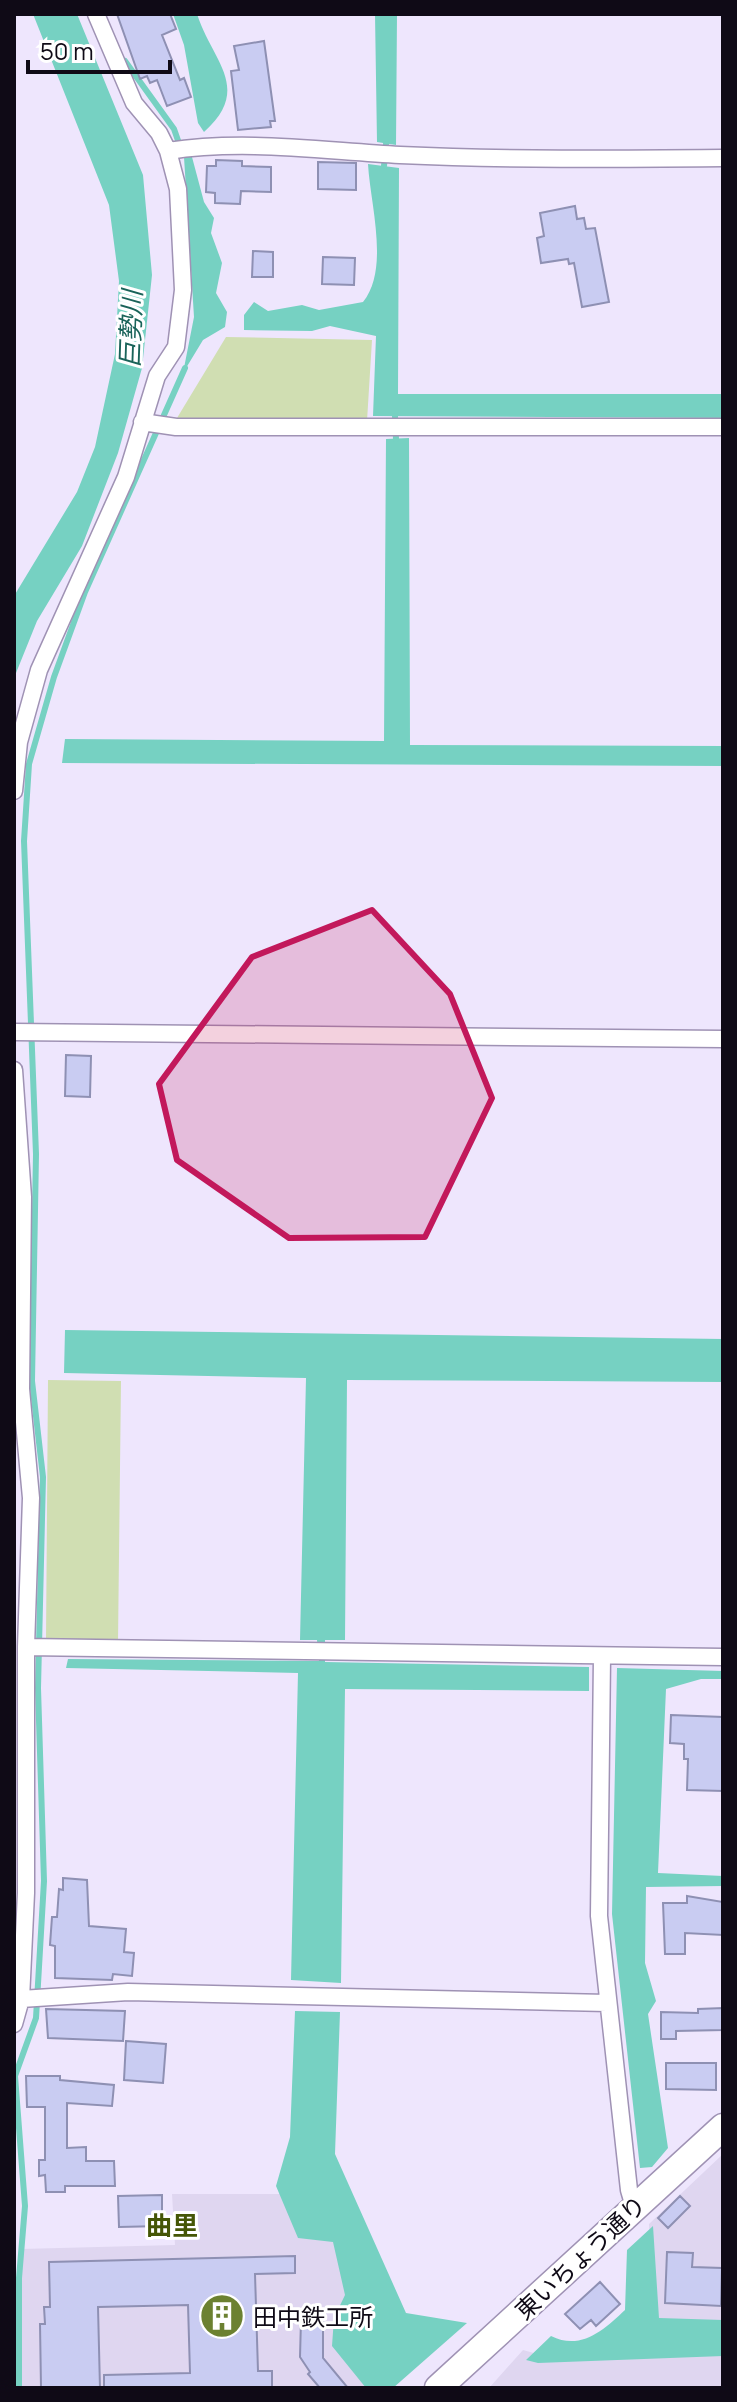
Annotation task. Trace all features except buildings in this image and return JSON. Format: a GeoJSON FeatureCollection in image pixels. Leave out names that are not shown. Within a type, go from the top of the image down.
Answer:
{"type":"FeatureCollection","features":[{"type":"Feature","properties":{"kind":"main road","name":"東いちょう通り"},"geometry":{"type":"LineString","coordinates":[[438,2388],[723,2127]]}},
{"type":"Feature","properties":{"kind":"street"},"geometry":{"type":"LineString","coordinates":[[14,791],[19,742],[39,670],[126,477],[157,376],[176,347],[183,290],[178,189],[168,151],[159,133],[134,103],[96,14]]}},
{"type":"Feature","properties":{"kind":"street"},"geometry":{"type":"LineString","coordinates":[[168,151],[194,147],[397,155],[723,158]]}},
{"type":"Feature","properties":{"kind":"street"},"geometry":{"type":"LineString","coordinates":[[142,422],[176,427],[723,427]]}},
{"type":"Feature","properties":{"kind":"street"},"geometry":{"type":"LineString","coordinates":[[14,1032],[723,1039]]}},
{"type":"Feature","properties":{"kind":"street"},"geometry":{"type":"LineString","coordinates":[[14,1070],[23,1197],[21,1389],[31,1498],[35,1647],[26,1893],[32,1998],[14,2024]]}},
{"type":"Feature","properties":{"kind":"street"},"geometry":{"type":"LineString","coordinates":[[35,1647],[723,1657]]}},
{"type":"Feature","properties":{"kind":"street"},"geometry":{"type":"LineString","coordinates":[[602,1657],[599,1916],[607,2003],[634,2207]]}},
{"type":"Feature","properties":{"kind":"street"},"geometry":{"type":"LineString","coordinates":[[32,1998],[128,1992],[607,2003]]}},
{"type":"Feature","properties":{"kind":"highlighted area"},"geometry":{"type":"Polygon","coordinates":[[[372,910],[450,994],[492,1098],[425,1237],[289,1238],[177,1160],[159,1084],[252,957],[372,910]]]}},
{"type":"Feature","properties":{"kind":"shaded area"},"geometry":{"type":"Polygon","coordinates":[[[226,337],[372,340],[367,421],[177,418],[226,337]]]}},
{"type":"Feature","properties":{"kind":"shaded area"},"geometry":{"type":"Polygon","coordinates":[[[48,1380],[121,1381],[118,1642],[46,1641],[48,1380]]]}},
{"type":"Feature","properties":{"kind":"shaded area"},"geometry":{"type":"Polygon","coordinates":[[[723,2154],[723,2325],[653,2325],[649,2224],[723,2154]]]}},
{"type":"Feature","properties":{"kind":"shaded area"},"geometry":{"type":"Polygon","coordinates":[[[172,2194],[319,2194],[385,2388],[19,2388],[21,2249],[175,2245],[172,2194]]]}},
{"type":"Feature","properties":{"kind":"shaded area"},"geometry":{"type":"Polygon","coordinates":[[[723,2349],[723,2388],[489,2388],[523,2350],[548,2357],[723,2349]]]}},
{"type":"Feature","properties":{"kind":"water","name":"巨勢川"},"geometry":{"type":"Polygon","coordinates":[[[33,14],[77,14],[143,175],[152,275],[142,368],[118,453],[82,546],[37,621],[14,678],[14,596],[77,492],[95,447],[115,354],[119,281],[109,205],[33,14]]]}},
{"type":"Feature","properties":{"kind":"water"},"geometry":{"type":"Polygon","coordinates":[[[173,14],[197,14],[224,74],[226,102],[204,132],[198,123],[184,45],[173,14]]]}},
{"type":"Feature","properties":{"kind":"water"},"geometry":{"type":"Polygon","coordinates":[[[375,14],[397,14],[396,145],[377,142],[375,14]]]}},
{"type":"Feature","properties":{"kind":"water"},"geometry":{"type":"Polygon","coordinates":[[[184,157],[192,157],[204,202],[214,218],[211,233],[222,263],[216,293],[227,312],[225,327],[203,340],[183,373],[194,317],[184,157]]]}},
{"type":"Feature","properties":{"kind":"water"},"geometry":{"type":"Polygon","coordinates":[[[368,164],[399,168],[398,394],[723,394],[723,418],[373,416],[376,336],[330,326],[312,331],[244,330],[244,315],[254,302],[268,311],[302,305],[319,310],[363,302],[371,288],[377,254],[368,164]]]}},
{"type":"Feature","properties":{"kind":"water"},"geometry":{"type":"Polygon","coordinates":[[[409,438],[410,745],[723,746],[723,766],[62,763],[65,739],[384,741],[386,439],[409,438]]]}},
{"type":"Feature","properties":{"kind":"water"},"geometry":{"type":"Polygon","coordinates":[[[65,1330],[723,1339],[723,1382],[347,1380],[345,1640],[325,1640],[325,1662],[589,1667],[589,1691],[345,1689],[341,1983],[291,1980],[298,1673],[66,1668],[68,1659],[319,1661],[317,1640],[300,1640],[306,1378],[64,1373],[65,1330]]]}},
{"type":"Feature","properties":{"kind":"water"},"geometry":{"type":"Polygon","coordinates":[[[617,1668],[723,1671],[723,1679],[701,1679],[666,1689],[658,1873],[723,1876],[723,1886],[646,1887],[645,1963],[656,2001],[648,2014],[668,2148],[652,2167],[640,2168],[612,1914],[617,1668]]]}},
{"type":"Feature","properties":{"kind":"water"},"geometry":{"type":"Polygon","coordinates":[[[295,2011],[340,2012],[335,2154],[406,2313],[467,2323],[393,2388],[366,2388],[332,2346],[334,2318],[345,2295],[333,2242],[298,2238],[276,2186],[290,2137],[295,2011]]]}},
{"type":"Feature","properties":{"kind":"water"},"geometry":{"type":"Polygon","coordinates":[[[653,2226],[659,2318],[723,2320],[723,2356],[538,2363],[526,2360],[551,2336],[562,2340],[582,2340],[609,2325],[625,2310],[627,2250],[653,2226]]]}},
{"type":"Feature","properties":{"kind":"waterway"},"geometry":{"type":"LineString","coordinates":[[125,61],[174,129],[181,149]]}},
{"type":"Feature","properties":{"kind":"waterway"},"geometry":{"type":"LineString","coordinates":[[384,166],[386,144]]}},
{"type":"Feature","properties":{"kind":"waterway"},"geometry":{"type":"LineString","coordinates":[[19,2388],[19,2278],[25,2206],[15,2076],[36,2018],[44,1881],[38,1688],[43,1477],[32,1381],[36,1154],[24,841],[29,764],[54,677],[85,592],[185,368]]}},
{"type":"Feature","properties":{"kind":"waterway"},"geometry":{"type":"LineString","coordinates":[[395,416],[396,439]]}},
{"type":"Feature","properties":{"kind":"place","name":"田中鉄工所"},"geometry":{"type":"Point","coordinates":[222,2316]}},
{"type":"Feature","properties":{"kind":"district","name":"曲里"},"geometry":{"type":"Point","coordinates":[172,2225]}}]}
